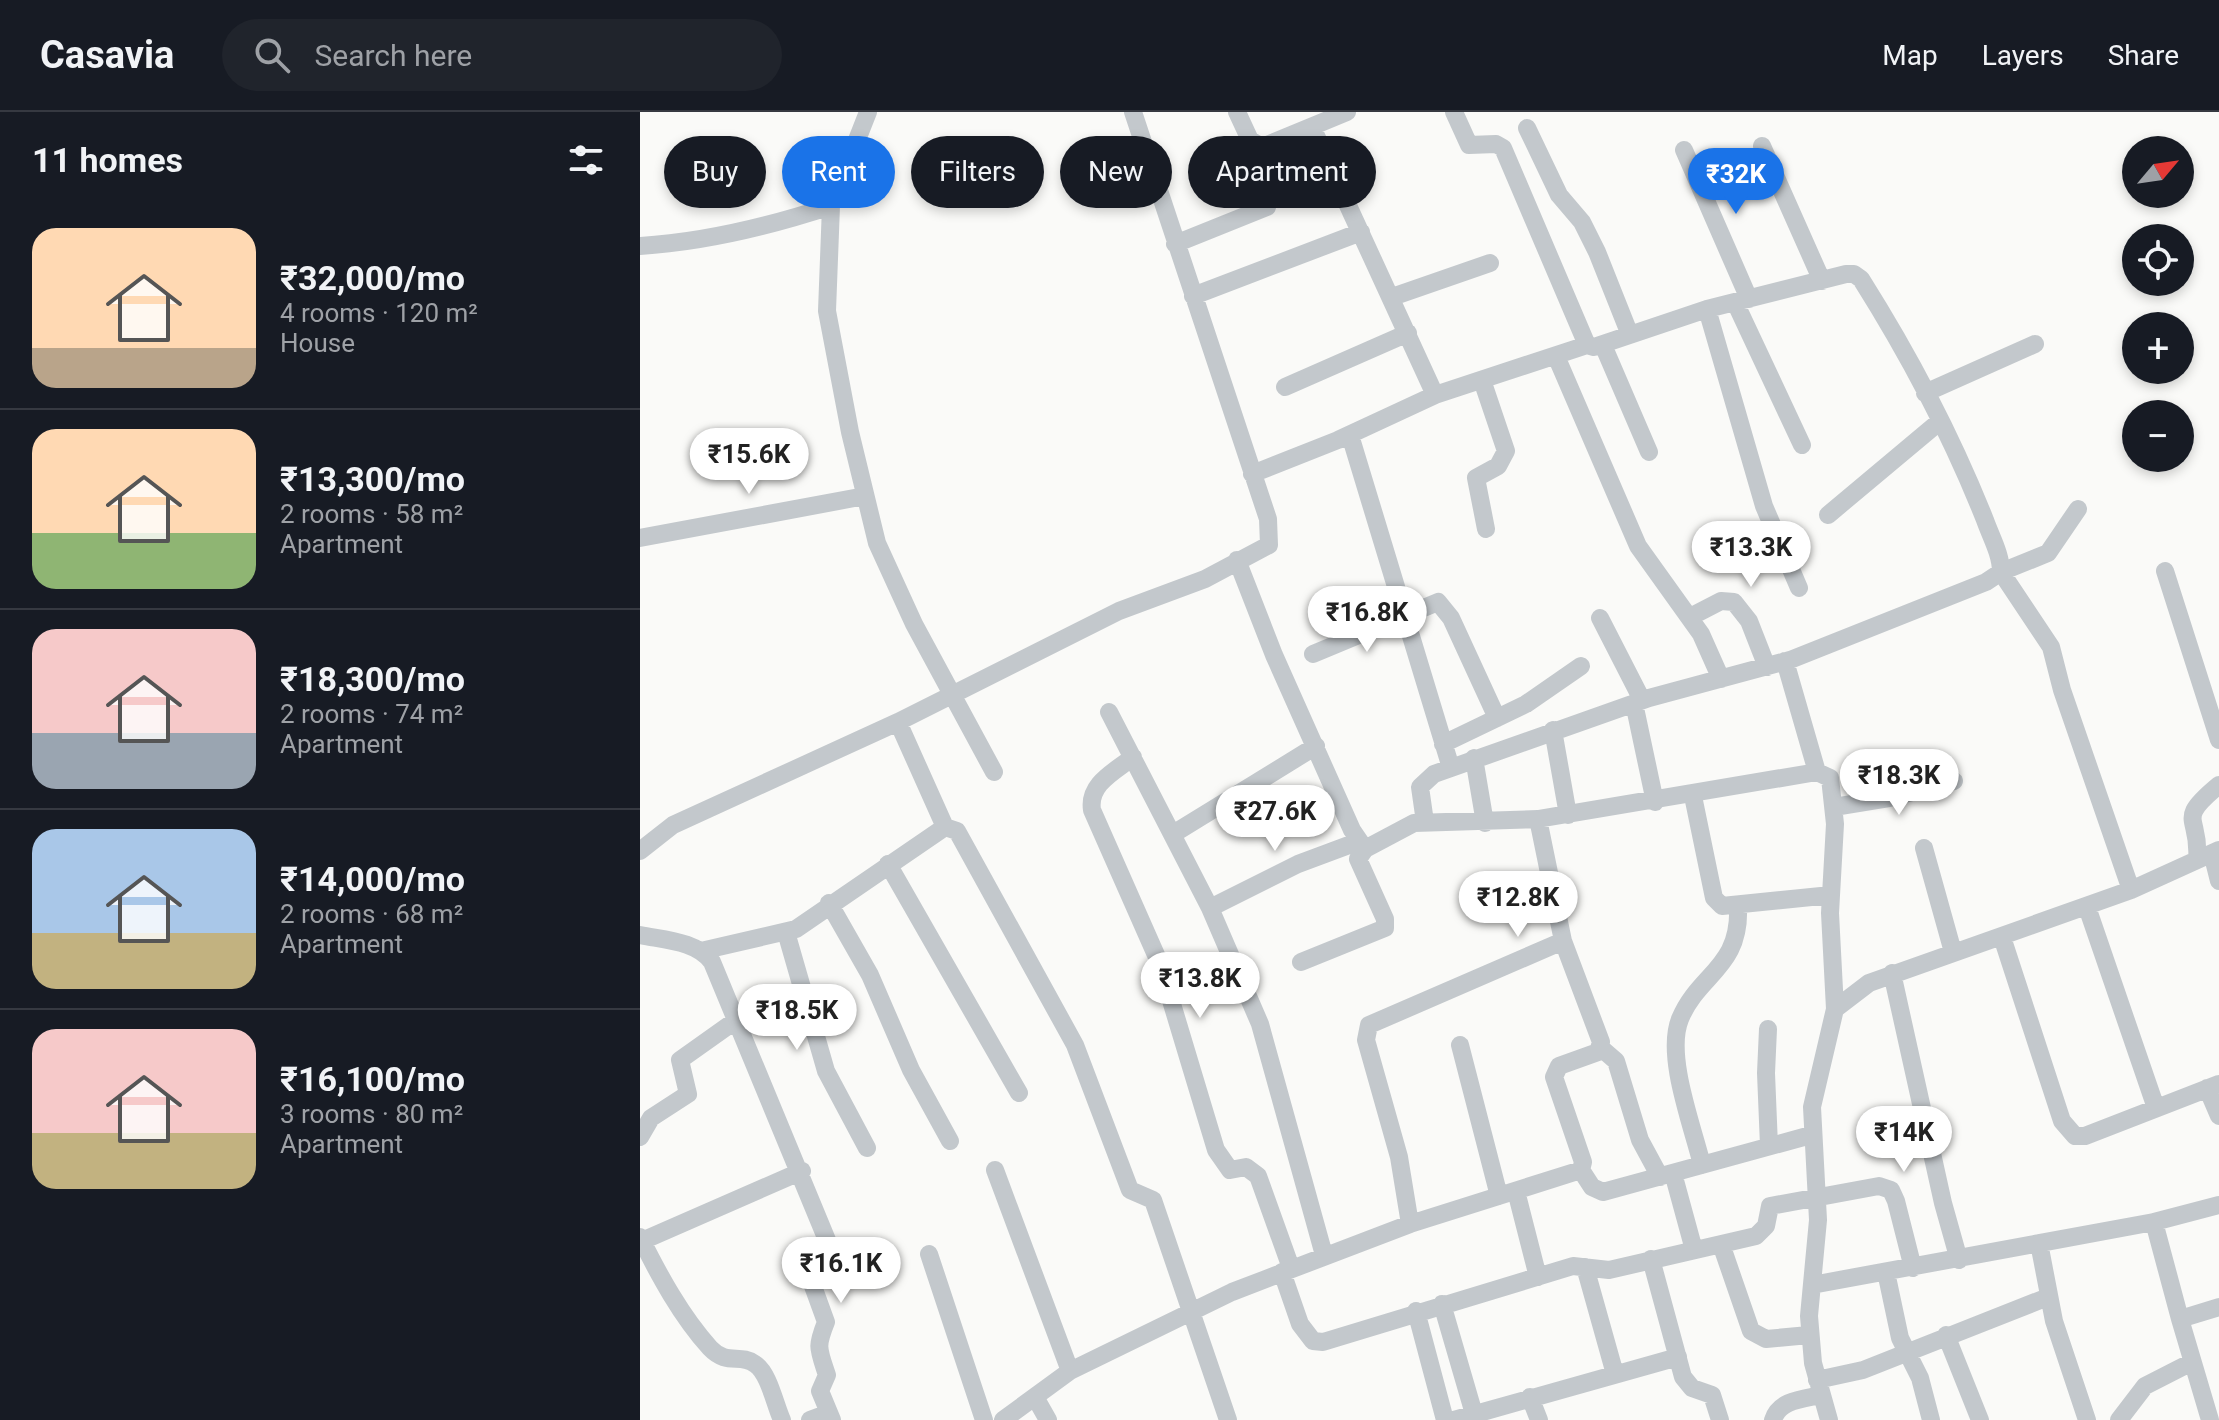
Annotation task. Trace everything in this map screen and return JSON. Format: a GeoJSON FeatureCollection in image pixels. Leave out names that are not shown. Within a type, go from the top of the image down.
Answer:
{"type":"FeatureCollection","features":[{"type":"Feature","properties":{"kind":"street"},"geometry":{"type":"LineString","coordinates":[[859,136],[868,112],[882,112]]}},
{"type":"Feature","properties":{"kind":"street"},"geometry":{"type":"LineString","coordinates":[[640,851],[673,825],[898,722],[1119,611],[1205,579],[1269,545],[1271,532],[1133,112]]}},
{"type":"Feature","properties":{"kind":"street"},"geometry":{"type":"LineString","coordinates":[[1237,112],[1250,136]]}},
{"type":"Feature","properties":{"kind":"street"},"geometry":{"type":"LineString","coordinates":[[1454,112],[1469,145],[1496,144],[1503,148],[1649,452]]}},
{"type":"Feature","properties":{"kind":"street"},"geometry":{"type":"LineString","coordinates":[[1291,136],[1343,113]]}},
{"type":"Feature","properties":{"kind":"street"},"geometry":{"type":"LineString","coordinates":[[1312,127],[1435,395]]}},
{"type":"Feature","properties":{"kind":"street"},"geometry":{"type":"LineString","coordinates":[[1527,128],[1559,195],[1575,212],[1592,242],[1630,335]]}},
{"type":"Feature","properties":{"kind":"street"},"geometry":{"type":"LineString","coordinates":[[1762,146],[1822,281]]}},
{"type":"Feature","properties":{"kind":"street"},"geometry":{"type":"LineString","coordinates":[[1684,150],[1802,445]]}},
{"type":"Feature","properties":{"kind":"street"},"geometry":{"type":"LineString","coordinates":[[640,246],[749,227],[823,208]]}},
{"type":"Feature","properties":{"kind":"street"},"geometry":{"type":"LineString","coordinates":[[831,208],[827,311],[877,543],[914,624],[994,772]]}},
{"type":"Feature","properties":{"kind":"street"},"geometry":{"type":"LineString","coordinates":[[1175,244],[1265,208]]}},
{"type":"Feature","properties":{"kind":"street"},"geometry":{"type":"LineString","coordinates":[[1193,296],[1361,232]]}},
{"type":"Feature","properties":{"kind":"street"},"geometry":{"type":"LineString","coordinates":[[1392,297],[1490,263]]}},
{"type":"Feature","properties":{"kind":"street"},"geometry":{"type":"LineString","coordinates":[[1252,474],[1350,435],[1435,395],[1707,309],[1854,274],[1861,279],[1925,393],[1975,495],[1998,554],[2001,572],[2051,647],[2062,690],[2131,890]]}},
{"type":"Feature","properties":{"kind":"street"},"geometry":{"type":"LineString","coordinates":[[1707,309],[1764,506],[1799,588]]}},
{"type":"Feature","properties":{"kind":"street"},"geometry":{"type":"LineString","coordinates":[[1285,387],[1408,333]]}},
{"type":"Feature","properties":{"kind":"street"},"geometry":{"type":"LineString","coordinates":[[1925,393],[2035,344]]}},
{"type":"Feature","properties":{"kind":"street"},"geometry":{"type":"LineString","coordinates":[[1556,356],[1638,546],[1690,617],[1706,643],[1721,679]]}},
{"type":"Feature","properties":{"kind":"street"},"geometry":{"type":"LineString","coordinates":[[1482,380],[1506,451],[1498,466],[1476,478],[1486,529]]}},
{"type":"Feature","properties":{"kind":"street"},"geometry":{"type":"LineString","coordinates":[[1828,515],[1939,422]]}},
{"type":"Feature","properties":{"kind":"street"},"geometry":{"type":"LineString","coordinates":[[1350,435],[1451,768]]}},
{"type":"Feature","properties":{"kind":"street"},"geometry":{"type":"LineString","coordinates":[[640,538],[865,496]]}},
{"type":"Feature","properties":{"kind":"street"},"geometry":{"type":"LineString","coordinates":[[1425,822],[1420,787],[1434,774],[1638,702],[1776,664],[1986,582],[2001,572],[2048,553],[2078,509]]}},
{"type":"Feature","properties":{"kind":"street"},"geometry":{"type":"LineString","coordinates":[[1237,560],[1274,655],[1361,846],[1358,859],[1385,919],[1385,928],[1301,962]]}},
{"type":"Feature","properties":{"kind":"street"},"geometry":{"type":"LineString","coordinates":[[2165,571],[2219,740]]}},
{"type":"Feature","properties":{"kind":"street"},"geometry":{"type":"LineString","coordinates":[[1690,617],[1721,601],[1734,602],[1776,664],[1817,772]]}},
{"type":"Feature","properties":{"kind":"street"},"geometry":{"type":"LineString","coordinates":[[1313,654],[1438,602],[1442,604],[1497,718]]}},
{"type":"Feature","properties":{"kind":"street"},"geometry":{"type":"LineString","coordinates":[[1600,618],[1638,702],[1655,802]]}},
{"type":"Feature","properties":{"kind":"street"},"geometry":{"type":"LineString","coordinates":[[1443,744],[1526,704],[1581,666]]}},
{"type":"Feature","properties":{"kind":"street"},"geometry":{"type":"LineString","coordinates":[[1109,712],[1210,908],[1260,1024],[1324,1255]]}},
{"type":"Feature","properties":{"kind":"street"},"geometry":{"type":"LineString","coordinates":[[898,722],[945,827],[957,831],[1075,1045],[1130,1190],[1153,1200],[1228,1420]]}},
{"type":"Feature","properties":{"kind":"street"},"geometry":{"type":"LineString","coordinates":[[1553,730],[1568,815]]}},
{"type":"Feature","properties":{"kind":"street"},"geometry":{"type":"LineString","coordinates":[[1173,834],[1316,746]]}},
{"type":"Feature","properties":{"kind":"street"},"geometry":{"type":"LineString","coordinates":[[1133,757],[1093,789],[1092,810],[1160,964],[1216,1150],[1230,1170],[1246,1167],[1258,1176],[1300,1324],[1313,1341],[1337,1338],[1416,1311],[1573,1266],[1609,1270],[1721,1244],[1763,1232],[1770,1206],[1879,1186],[1891,1190],[1913,1268]]}},
{"type":"Feature","properties":{"kind":"street"},"geometry":{"type":"LineString","coordinates":[[1474,758],[1485,823]]}},
{"type":"Feature","properties":{"kind":"street"},"geometry":{"type":"LineString","coordinates":[[1210,908],[1298,864],[1361,846],[1414,823],[1538,819],[1693,796],[1824,772],[1830,778],[1834,807],[1831,895],[1835,1009],[1816,1083],[1811,1135],[1816,1197],[1809,1335],[1829,1420]]}},
{"type":"Feature","properties":{"kind":"street"},"geometry":{"type":"LineString","coordinates":[[1834,807],[1889,798],[1954,781]]}},
{"type":"Feature","properties":{"kind":"street"},"geometry":{"type":"LineString","coordinates":[[2219,785],[2192,811],[2190,822],[2209,854],[2219,881]]}},
{"type":"Feature","properties":{"kind":"street"},"geometry":{"type":"LineString","coordinates":[[1693,796],[1714,898],[1722,906],[1831,895]]}},
{"type":"Feature","properties":{"kind":"street"},"geometry":{"type":"LineString","coordinates":[[1538,819],[1563,941],[1599,1035],[1601,1048],[1616,1061],[1640,1140],[1667,1175],[1694,1250]]}},
{"type":"Feature","properties":{"kind":"street"},"geometry":{"type":"LineString","coordinates":[[640,935],[701,951],[796,929],[829,903],[945,827]]}},
{"type":"Feature","properties":{"kind":"street"},"geometry":{"type":"LineString","coordinates":[[1924,848],[1953,952]]}},
{"type":"Feature","properties":{"kind":"street"},"geometry":{"type":"LineString","coordinates":[[1835,1009],[1849,995],[1892,973],[2087,907],[2209,854]]}},
{"type":"Feature","properties":{"kind":"street"},"geometry":{"type":"LineString","coordinates":[[888,864],[1019,1093]]}},
{"type":"Feature","properties":{"kind":"street"},"geometry":{"type":"LineString","coordinates":[[829,903],[870,975],[911,1070],[950,1141]]}},
{"type":"Feature","properties":{"kind":"street"},"geometry":{"type":"LineString","coordinates":[[1702,1165],[1678,1065],[1676,1040],[1681,1018],[1736,942],[1738,906]]}},
{"type":"Feature","properties":{"kind":"street"},"geometry":{"type":"LineString","coordinates":[[2087,907],[2156,1108]]}},
{"type":"Feature","properties":{"kind":"street"},"geometry":{"type":"LineString","coordinates":[[786,932],[826,1071],[867,1148]]}},
{"type":"Feature","properties":{"kind":"street"},"geometry":{"type":"LineString","coordinates":[[2002,937],[2067,1130],[2075,1136],[2085,1136],[2213,1086],[2219,1116]]}},
{"type":"Feature","properties":{"kind":"street"},"geometry":{"type":"LineString","coordinates":[[1410,1224],[1399,1157],[1366,1040],[1369,1025],[1563,941]]}},
{"type":"Feature","properties":{"kind":"street"},"geometry":{"type":"LineString","coordinates":[[701,951],[712,962],[771,1110],[802,1171],[834,1257],[806,1267],[816,1303],[826,1322],[817,1345],[827,1375],[820,1391],[831,1417],[810,1420]]}},
{"type":"Feature","properties":{"kind":"street"},"geometry":{"type":"LineString","coordinates":[[1892,973],[1959,1260]]}},
{"type":"Feature","properties":{"kind":"street"},"geometry":{"type":"LineString","coordinates":[[640,1137],[651,1118],[688,1094],[680,1060],[735,1021]]}},
{"type":"Feature","properties":{"kind":"street"},"geometry":{"type":"LineString","coordinates":[[1768,1029],[1769,1146]]}},
{"type":"Feature","properties":{"kind":"street"},"geometry":{"type":"LineString","coordinates":[[1460,1045],[1538,1277]]}},
{"type":"Feature","properties":{"kind":"street"},"geometry":{"type":"LineString","coordinates":[[1601,1048],[1592,1056],[1559,1066],[1554,1077],[1583,1162],[1581,1170],[1592,1187],[1603,1192],[1811,1135]]}},
{"type":"Feature","properties":{"kind":"street"},"geometry":{"type":"LineString","coordinates":[[995,1170],[1070,1371]]}},
{"type":"Feature","properties":{"kind":"street"},"geometry":{"type":"LineString","coordinates":[[1003,1420],[1070,1371],[1287,1270],[1410,1224],[1581,1170]]}},
{"type":"Feature","properties":{"kind":"street"},"geometry":{"type":"LineString","coordinates":[[782,1420],[761,1370],[745,1360],[720,1357],[709,1347],[669,1291],[641,1239],[802,1171]]}},
{"type":"Feature","properties":{"kind":"street"},"geometry":{"type":"LineString","coordinates":[[1812,1285],[2154,1222],[2219,1205]]}},
{"type":"Feature","properties":{"kind":"street"},"geometry":{"type":"LineString","coordinates":[[2154,1222],[2210,1420]]}},
{"type":"Feature","properties":{"kind":"street"},"geometry":{"type":"LineString","coordinates":[[2039,1243],[2048,1297],[2087,1420]]}},
{"type":"Feature","properties":{"kind":"street"},"geometry":{"type":"LineString","coordinates":[[1721,1244],[1751,1331],[1766,1339],[1809,1335]]}},
{"type":"Feature","properties":{"kind":"street"},"geometry":{"type":"LineString","coordinates":[[929,1254],[984,1420]]}},
{"type":"Feature","properties":{"kind":"street"},"geometry":{"type":"LineString","coordinates":[[1651,1259],[1686,1384],[1712,1395],[1720,1420]]}},
{"type":"Feature","properties":{"kind":"street"},"geometry":{"type":"LineString","coordinates":[[1585,1267],[1615,1374]]}},
{"type":"Feature","properties":{"kind":"street"},"geometry":{"type":"LineString","coordinates":[[1886,1272],[1905,1352],[1920,1378],[1931,1420]]}},
{"type":"Feature","properties":{"kind":"street"},"geometry":{"type":"LineString","coordinates":[[1773,1420],[1778,1409],[1819,1387],[2048,1297]]}},
{"type":"Feature","properties":{"kind":"street"},"geometry":{"type":"LineString","coordinates":[[1442,1304],[1474,1414]]}},
{"type":"Feature","properties":{"kind":"street"},"geometry":{"type":"LineString","coordinates":[[2180,1319],[2219,1307]]}},
{"type":"Feature","properties":{"kind":"street"},"geometry":{"type":"LineString","coordinates":[[1416,1311],[1445,1420]]}},
{"type":"Feature","properties":{"kind":"street"},"geometry":{"type":"LineString","coordinates":[[1946,1335],[1980,1420]]}},
{"type":"Feature","properties":{"kind":"street"},"geometry":{"type":"LineString","coordinates":[[1455,1420],[1678,1357]]}},
{"type":"Feature","properties":{"kind":"street"},"geometry":{"type":"LineString","coordinates":[[2119,1420],[2145,1386],[2192,1362]]}},
{"type":"Feature","properties":{"kind":"street"},"geometry":{"type":"LineString","coordinates":[[1035,1397],[1048,1420]]}},
{"type":"Feature","properties":{"kind":"street"},"geometry":{"type":"LineString","coordinates":[[1530,1397],[1539,1420]]}}]}
